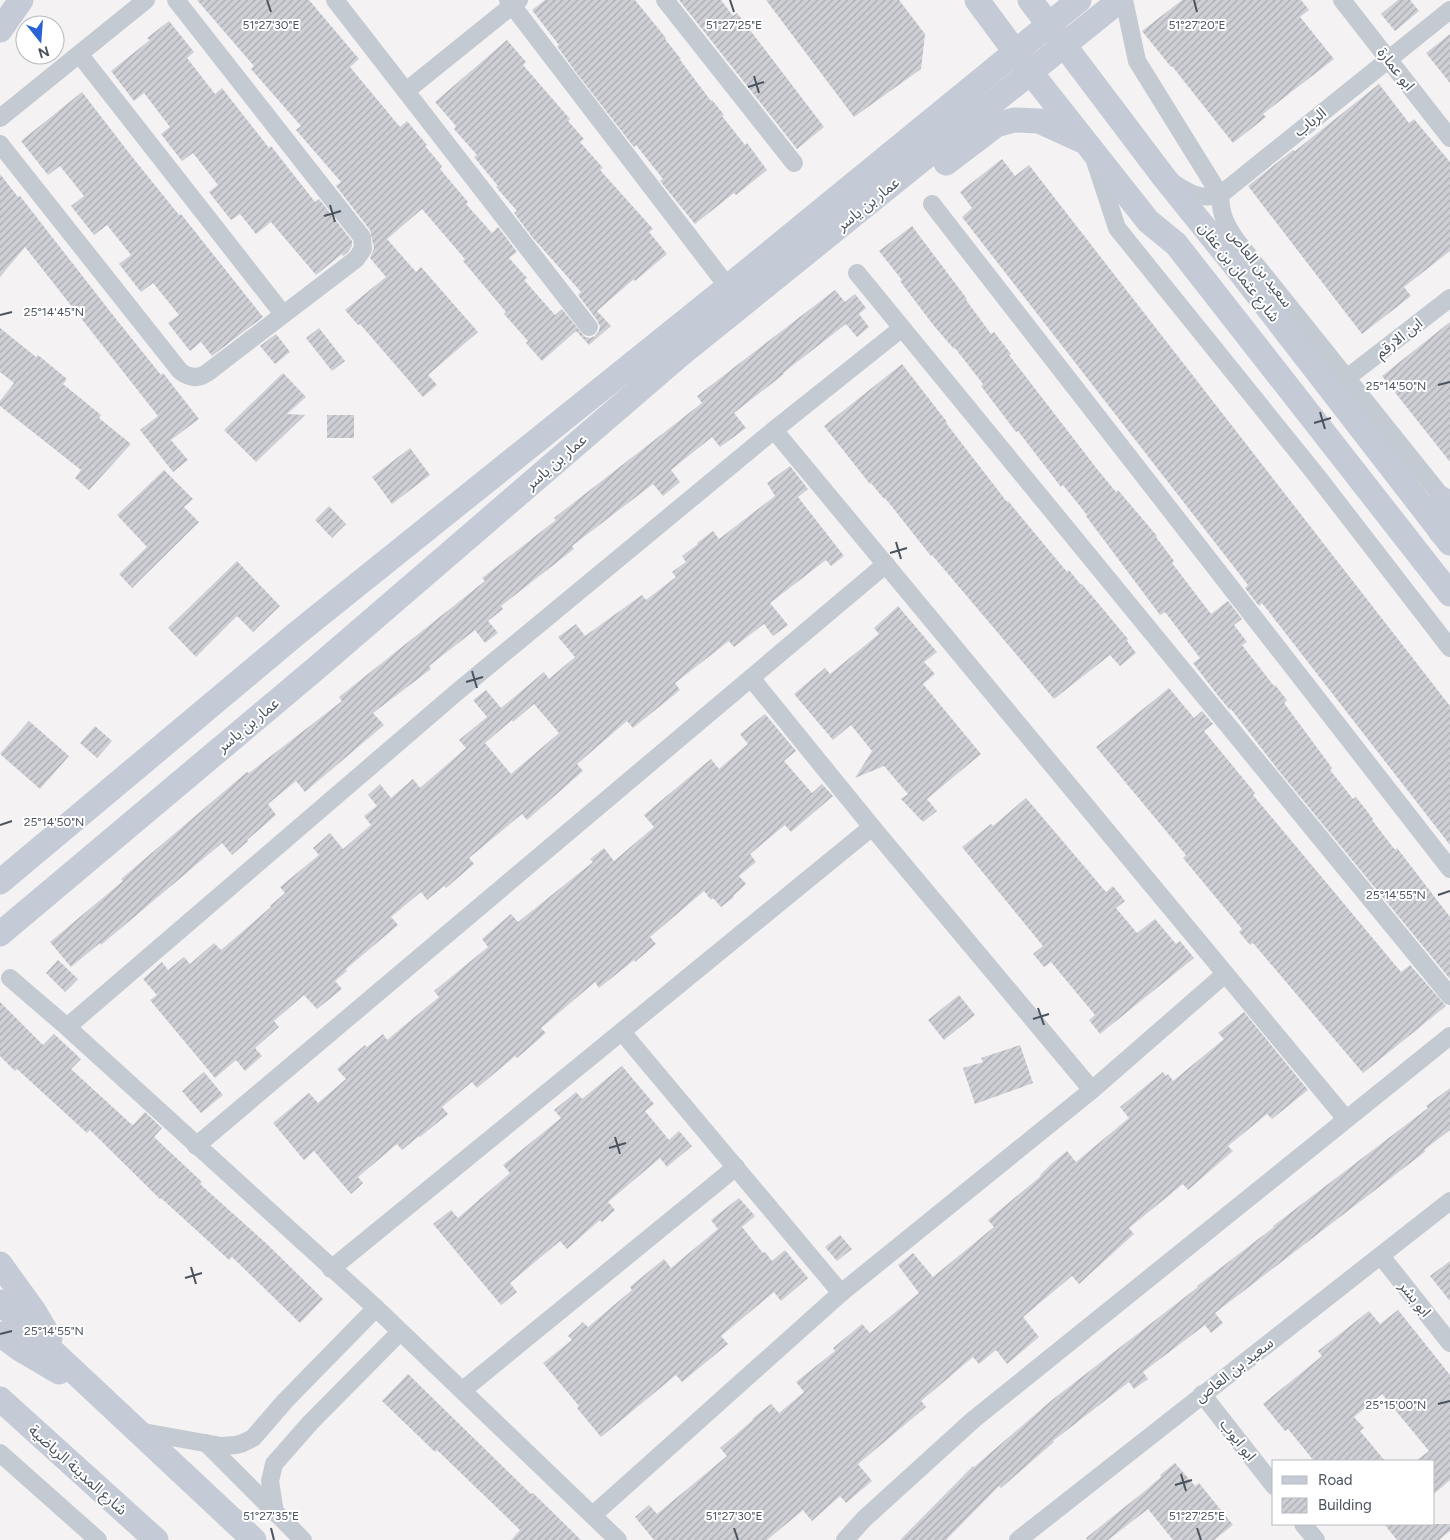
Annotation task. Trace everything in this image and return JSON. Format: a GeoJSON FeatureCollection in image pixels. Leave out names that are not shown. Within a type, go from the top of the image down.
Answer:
{"type":"FeatureCollection","features":[{"type":"Feature","properties":{"kind":"street"},"geometry":{"type":"LineString","coordinates":[[0,30],[21,0]]}},
{"type":"Feature","properties":{"kind":"street"},"geometry":{"type":"LineString","coordinates":[[0,118],[146,0]]}},
{"type":"Feature","properties":{"kind":"street"},"geometry":{"type":"LineString","coordinates":[[0,144],[185,375],[190,377],[202,376],[360,254],[363,249],[362,237],[176,0]]}},
{"type":"Feature","properties":{"kind":"street"},"geometry":{"type":"LineString","coordinates":[[336,0],[590,327]]}},
{"type":"Feature","properties":{"kind":"street"},"geometry":{"type":"LineString","coordinates":[[665,0],[794,163]]}},
{"type":"Feature","properties":{"kind":"street"},"geometry":{"type":"LineString","coordinates":[[977,0],[1088,146],[1148,221],[1176,244],[1450,594]]}},
{"type":"Feature","properties":{"kind":"street","name":"شارع عثمان بن عفان"},"geometry":{"type":"LineString","coordinates":[[1030,0],[1163,176],[1237,268],[1446,538]]}},
{"type":"Feature","properties":{"kind":"street","name":"عمار بن ياسر"},"geometry":{"type":"LineString","coordinates":[[0,882],[296,634],[728,287],[1079,0]]}},
{"type":"Feature","properties":{"kind":"street","name":"عمار بن ياسر"},"geometry":{"type":"LineString","coordinates":[[0,934],[312,672],[681,354],[1122,0]]}},
{"type":"Feature","properties":{"kind":"street","name":"سعيد بن العاص"},"geometry":{"type":"LineString","coordinates":[[1122,0],[1137,61],[1220,195],[1221,214],[1224,222],[1236,240],[1348,377],[1446,503]]}},
{"type":"Feature","properties":{"kind":"street","name":"ابو عمارة"},"geometry":{"type":"LineString","coordinates":[[1342,0],[1450,138]]}},
{"type":"Feature","properties":{"kind":"street"},"geometry":{"type":"LineString","coordinates":[[406,91],[513,2],[728,287]]}},
{"type":"Feature","properties":{"kind":"street","name":"الرباب"},"geometry":{"type":"LineString","coordinates":[[1220,195],[1450,10]]}},
{"type":"Feature","properties":{"kind":"street"},"geometry":{"type":"LineString","coordinates":[[80,55],[283,314]]}},
{"type":"Feature","properties":{"kind":"street"},"geometry":{"type":"LineString","coordinates":[[681,354],[750,319],[958,153],[996,125],[1014,120],[1039,121],[1088,146],[1117,228],[1317,476],[1450,648]]}},
{"type":"Feature","properties":{"kind":"street"},"geometry":{"type":"LineString","coordinates":[[1163,176],[1192,195],[1206,198],[1220,195]]}},
{"type":"Feature","properties":{"kind":"street"},"geometry":{"type":"LineString","coordinates":[[932,204],[1450,869]]}},
{"type":"Feature","properties":{"kind":"street"},"geometry":{"type":"LineString","coordinates":[[1236,240],[1237,268]]}},
{"type":"Feature","properties":{"kind":"street"},"geometry":{"type":"LineString","coordinates":[[857,273],[1450,996]]}},
{"type":"Feature","properties":{"kind":"street","name":"ابن الارقم"},"geometry":{"type":"LineString","coordinates":[[1348,377],[1450,298]]}},
{"type":"Feature","properties":{"kind":"street"},"geometry":{"type":"LineString","coordinates":[[67,1027],[457,692],[774,430],[902,328]]}},
{"type":"Feature","properties":{"kind":"street"},"geometry":{"type":"LineString","coordinates":[[774,430],[1346,1119]]}},
{"type":"Feature","properties":{"kind":"street"},"geometry":{"type":"LineString","coordinates":[[1446,503],[1446,538]]}},
{"type":"Feature","properties":{"kind":"street"},"geometry":{"type":"LineString","coordinates":[[196,1146],[886,564]]}},
{"type":"Feature","properties":{"kind":"street"},"geometry":{"type":"LineString","coordinates":[[751,678],[872,828],[1092,1090]]}},
{"type":"Feature","properties":{"kind":"street"},"geometry":{"type":"LineString","coordinates":[[331,1269],[872,828]]}},
{"type":"Feature","properties":{"kind":"street"},"geometry":{"type":"LineString","coordinates":[[592,1515],[841,1292],[1092,1090],[1224,974]]}},
{"type":"Feature","properties":{"kind":"street"},"geometry":{"type":"LineString","coordinates":[[10,978],[67,1027],[376,1308],[618,1540]]}},
{"type":"Feature","properties":{"kind":"street"},"geometry":{"type":"LineString","coordinates":[[622,1032],[841,1292]]}},
{"type":"Feature","properties":{"kind":"street"},"geometry":{"type":"LineString","coordinates":[[845,1540],[864,1519],[973,1420],[1450,1036]]}},
{"type":"Feature","properties":{"kind":"street"},"geometry":{"type":"LineString","coordinates":[[463,1390],[736,1167]]}},
{"type":"Feature","properties":{"kind":"street","name":"سعيد بن العاص"},"geometry":{"type":"LineString","coordinates":[[1018,1540],[1450,1201]]}},
{"type":"Feature","properties":{"kind":"street","name":"ابو بشر"},"geometry":{"type":"LineString","coordinates":[[1381,1256],[1450,1343]]}},
{"type":"Feature","properties":{"kind":"street"},"geometry":{"type":"LineString","coordinates":[[0,1264],[34,1311],[65,1364]]}},
{"type":"Feature","properties":{"kind":"street"},"geometry":{"type":"LineString","coordinates":[[0,1302],[254,1540]]}},
{"type":"Feature","properties":{"kind":"street"},"geometry":{"type":"LineString","coordinates":[[138,1431],[206,1443],[236,1445],[252,1438],[285,1401],[376,1308]]}},
{"type":"Feature","properties":{"kind":"street"},"geometry":{"type":"LineString","coordinates":[[275,1514],[270,1481],[274,1464],[310,1423],[400,1332]]}},
{"type":"Feature","properties":{"kind":"street"},"geometry":{"type":"LineString","coordinates":[[0,1334],[20,1349],[102,1397]]}},
{"type":"Feature","properties":{"kind":"street","name":"ابو ايوب"},"geometry":{"type":"LineString","coordinates":[[1202,1394],[1272,1483]]}},
{"type":"Feature","properties":{"kind":"street","name":"شارع المدينة الرياضية"},"geometry":{"type":"LineString","coordinates":[[0,1399],[156,1540]]}},
{"type":"Feature","properties":{"kind":"street"},"geometry":{"type":"LineString","coordinates":[[206,1443],[303,1540]]}},
{"type":"Feature","properties":{"kind":"street"},"geometry":{"type":"LineString","coordinates":[[0,1454],[95,1538]]}},
{"type":"Feature","properties":{"kind":"street"},"geometry":{"type":"LineString","coordinates":[[1304,1525],[1316,1540]]}},
{"type":"Feature","properties":{"kind":"building"},"geometry":{"type":"Polygon","coordinates":[[[197,0],[309,0],[359,59],[350,67],[400,127],[407,121],[442,166],[440,169],[468,202],[466,204],[492,233],[498,227],[517,252],[509,258],[527,278],[524,280],[555,315],[562,309],[585,337],[590,338],[595,336],[600,326],[578,295],[581,292],[533,238],[514,213],[517,211],[474,157],[477,155],[454,129],[456,126],[435,102],[507,40],[526,62],[523,65],[570,119],[568,121],[584,139],[580,142],[603,168],[600,170],[653,229],[649,232],[667,254],[597,311],[611,326],[589,345],[576,331],[542,361],[526,343],[528,341],[504,314],[506,312],[463,261],[465,259],[422,209],[387,239],[416,272],[421,267],[478,332],[428,375],[437,385],[423,397],[360,324],[358,325],[345,310],[386,277],[370,258],[374,248],[370,230],[336,186],[341,182],[296,130],[301,126],[251,69],[254,66],[197,0]]]}},
{"type":"Feature","properties":{"kind":"building"},"geometry":{"type":"Polygon","coordinates":[[[545,0],[635,0],[666,38],[711,101],[724,115],[722,116],[745,145],[747,143],[767,170],[695,224],[660,181],[663,179],[636,145],[634,147],[575,71],[557,46],[559,45],[532,10],[545,0]]]}},
{"type":"Feature","properties":{"kind":"building"},"geometry":{"type":"Polygon","coordinates":[[[679,0],[721,0],[733,16],[737,13],[824,127],[797,149],[679,0]]]}},
{"type":"Feature","properties":{"kind":"building"},"geometry":{"type":"Polygon","coordinates":[[[766,0],[899,0],[925,34],[921,69],[854,117],[766,0]]]}},
{"type":"Feature","properties":{"kind":"building"},"geometry":{"type":"Polygon","coordinates":[[[1182,0],[1301,0],[1309,10],[1300,17],[1334,59],[1263,114],[1266,117],[1233,143],[1142,31],[1182,0]]]}},
{"type":"Feature","properties":{"kind":"building"},"geometry":{"type":"Polygon","coordinates":[[[1398,0],[1410,0],[1419,11],[1395,31],[1381,14],[1398,0]]]}},
{"type":"Feature","properties":{"kind":"building"},"geometry":{"type":"Polygon","coordinates":[[[169,21],[194,52],[187,58],[215,94],[222,88],[269,148],[271,146],[315,202],[319,199],[352,241],[352,246],[348,252],[343,256],[342,254],[316,275],[271,222],[256,234],[240,214],[231,220],[209,192],[218,185],[193,153],[182,161],[161,134],[170,127],[144,93],[134,101],[111,71],[150,40],[147,38],[169,21]]]}},
{"type":"Feature","properties":{"kind":"building"},"geometry":{"type":"Polygon","coordinates":[[[1450,34],[1450,83],[1426,53],[1450,34]]]}},
{"type":"Feature","properties":{"kind":"building"},"geometry":{"type":"Polygon","coordinates":[[[1379,84],[1409,123],[1414,119],[1450,162],[1450,251],[1404,287],[1411,296],[1362,334],[1248,186],[1379,84]]]}},
{"type":"Feature","properties":{"kind":"building"},"geometry":{"type":"Polygon","coordinates":[[[82,92],[133,158],[179,215],[181,214],[263,317],[212,356],[201,342],[190,351],[168,323],[179,315],[153,283],[141,292],[119,264],[131,255],[107,225],[94,235],[71,206],[84,196],[60,166],[48,175],[21,141],[82,92]]]}},
{"type":"Feature","properties":{"kind":"building"},"geometry":{"type":"Polygon","coordinates":[[[1002,159],[1015,176],[1029,165],[1450,706],[1450,845],[1262,603],[1259,606],[1245,588],[1248,585],[962,217],[972,208],[960,192],[1002,159]]]}},
{"type":"Feature","properties":{"kind":"building"},"geometry":{"type":"Polygon","coordinates":[[[0,174],[18,197],[20,196],[161,375],[163,373],[199,419],[171,440],[188,460],[173,472],[140,430],[158,416],[25,247],[0,277],[0,174]]]}},
{"type":"Feature","properties":{"kind":"building"},"geometry":{"type":"Polygon","coordinates":[[[912,226],[991,334],[994,332],[1011,354],[1009,355],[1097,469],[1116,492],[1118,490],[1157,536],[1174,561],[1172,563],[1211,614],[1228,601],[1242,619],[1234,625],[1247,642],[1242,645],[1287,700],[1284,703],[1332,768],[1330,770],[1353,799],[1356,797],[1395,850],[1397,848],[1450,917],[1450,979],[1279,771],[1231,709],[1219,697],[1193,663],[1200,658],[1165,612],[1160,615],[1087,515],[1063,485],[1061,487],[1018,431],[1016,432],[981,386],[983,384],[955,348],[934,326],[900,281],[902,280],[879,251],[912,226]]]}},
{"type":"Feature","properties":{"kind":"building"},"geometry":{"type":"Polygon","coordinates":[[[835,290],[845,302],[855,294],[866,308],[859,314],[869,327],[857,337],[846,324],[783,373],[734,413],[746,428],[720,447],[712,437],[671,470],[680,482],[663,496],[653,484],[572,546],[574,549],[501,606],[503,609],[488,621],[498,633],[485,643],[475,630],[429,666],[431,669],[373,713],[384,725],[305,792],[296,781],[268,804],[276,815],[232,855],[222,843],[101,945],[100,943],[71,967],[50,942],[123,881],[121,879],[247,772],[249,773],[342,701],[339,697],[485,581],[482,578],[556,520],[554,518],[702,403],[697,396],[835,290]]]}},
{"type":"Feature","properties":{"kind":"building"},"geometry":{"type":"Polygon","coordinates":[[[1450,322],[1450,462],[1382,376],[1450,322]]]}},
{"type":"Feature","properties":{"kind":"building"},"geometry":{"type":"Polygon","coordinates":[[[0,328],[36,357],[38,355],[67,379],[63,384],[101,415],[99,418],[131,444],[89,490],[75,478],[81,470],[0,406],[0,401],[14,383],[0,372],[0,328]]]}},
{"type":"Feature","properties":{"kind":"building"},"geometry":{"type":"Polygon","coordinates":[[[319,328],[345,361],[332,371],[306,338],[319,328]]]}},
{"type":"Feature","properties":{"kind":"building"},"geometry":{"type":"Polygon","coordinates":[[[276,334],[290,352],[275,364],[260,346],[276,334]]]}},
{"type":"Feature","properties":{"kind":"building"},"geometry":{"type":"Polygon","coordinates":[[[902,364],[1007,502],[1067,572],[1069,570],[1082,584],[1128,639],[1127,641],[1136,653],[1120,666],[1110,655],[1054,699],[931,556],[885,498],[870,484],[824,426],[902,364]]]}},
{"type":"Feature","properties":{"kind":"building"},"geometry":{"type":"Polygon","coordinates":[[[283,373],[306,397],[287,414],[305,415],[256,462],[224,430],[283,373]]]}},
{"type":"Feature","properties":{"kind":"building"},"geometry":{"type":"Polygon","coordinates":[[[327,415],[354,415],[354,438],[327,438],[327,415]]]}},
{"type":"Feature","properties":{"kind":"building"},"geometry":{"type":"Polygon","coordinates":[[[410,448],[430,475],[392,504],[372,477],[410,448]]]}},
{"type":"Feature","properties":{"kind":"building"},"geometry":{"type":"Polygon","coordinates":[[[790,466],[808,489],[798,497],[844,556],[831,566],[826,560],[770,603],[788,625],[773,636],[764,624],[734,647],[729,641],[675,683],[680,690],[633,728],[627,721],[577,764],[583,771],[527,820],[522,814],[469,858],[474,864],[446,888],[444,886],[427,900],[421,892],[391,917],[398,925],[346,969],[347,971],[335,981],[342,989],[317,1009],[304,995],[274,1021],[279,1027],[255,1048],[262,1056],[245,1071],[236,1060],[215,1078],[150,1000],[157,995],[143,979],[162,962],[168,970],[184,957],[190,964],[214,943],[221,950],[285,893],[280,887],[319,855],[313,848],[330,833],[343,849],[371,825],[364,816],[377,806],[368,795],[380,784],[391,798],[413,779],[420,788],[466,748],[459,740],[487,717],[473,700],[486,690],[501,708],[544,672],[549,679],[575,657],[558,637],[576,624],[585,636],[642,595],[646,600],[676,577],[672,572],[686,562],[682,556],[697,543],[713,531],[719,539],[775,496],[767,483],[790,466]],[[534,704],[485,743],[511,774],[559,733],[534,704]]]}},
{"type":"Feature","properties":{"kind":"building"},"geometry":{"type":"Polygon","coordinates":[[[164,470],[193,499],[184,507],[199,522],[132,588],[119,574],[147,547],[117,515],[164,470]]]}},
{"type":"Feature","properties":{"kind":"building"},"geometry":{"type":"Polygon","coordinates":[[[329,506],[346,524],[332,538],[315,520],[329,506]]]}},
{"type":"Feature","properties":{"kind":"building"},"geometry":{"type":"Polygon","coordinates":[[[237,561],[280,606],[253,632],[237,616],[196,657],[168,628],[237,561]]]}},
{"type":"Feature","properties":{"kind":"building"},"geometry":{"type":"Polygon","coordinates":[[[898,606],[937,652],[924,662],[935,674],[923,684],[981,754],[927,799],[937,811],[923,822],[901,799],[908,794],[884,766],[855,778],[872,751],[851,725],[833,740],[794,694],[825,668],[830,674],[879,634],[874,628],[898,606]]]}},
{"type":"Feature","properties":{"kind":"building"},"geometry":{"type":"Polygon","coordinates":[[[1169,688],[1194,718],[1202,711],[1213,724],[1204,731],[1255,793],[1253,795],[1401,972],[1410,965],[1446,1006],[1363,1073],[1253,943],[1250,945],[1239,932],[1242,929],[1183,858],[1186,855],[1096,747],[1169,688]]]}},
{"type":"Feature","properties":{"kind":"building"},"geometry":{"type":"Polygon","coordinates":[[[765,714],[796,751],[784,761],[812,793],[822,784],[833,796],[791,832],[785,825],[750,854],[756,862],[739,876],[746,884],[734,897],[721,907],[713,898],[711,900],[704,891],[650,937],[656,944],[599,988],[595,982],[541,1028],[546,1033],[477,1088],[472,1082],[442,1107],[448,1114],[402,1150],[397,1144],[358,1177],[363,1183],[351,1194],[314,1151],[304,1160],[273,1123],[309,1093],[318,1103],[346,1079],[337,1069],[365,1045],[367,1047],[383,1034],[387,1040],[439,997],[434,991],[488,947],[482,939],[511,914],[518,922],[593,862],[590,859],[604,848],[614,861],[654,827],[644,815],[711,759],[719,769],[748,744],[740,734],[765,714]]]}},
{"type":"Feature","properties":{"kind":"building"},"geometry":{"type":"Polygon","coordinates":[[[29,721],[69,756],[40,789],[0,754],[29,721]]]}},
{"type":"Feature","properties":{"kind":"building"},"geometry":{"type":"Polygon","coordinates":[[[95,726],[112,741],[97,758],[80,743],[95,726]]]}},
{"type":"Feature","properties":{"kind":"building"},"geometry":{"type":"Polygon","coordinates":[[[1026,798],[1106,892],[1113,886],[1125,901],[1116,908],[1137,933],[1155,919],[1176,944],[1180,941],[1194,958],[1100,1034],[1089,1020],[1095,1015],[1051,962],[1044,967],[1033,954],[1043,946],[962,847],[991,824],[993,826],[1026,798]]]}},
{"type":"Feature","properties":{"kind":"building"},"geometry":{"type":"Polygon","coordinates":[[[58,960],[78,979],[65,992],[46,973],[58,960]]]}},
{"type":"Feature","properties":{"kind":"building"},"geometry":{"type":"Polygon","coordinates":[[[959,995],[975,1015],[944,1040],[928,1020],[959,995]]]}},
{"type":"Feature","properties":{"kind":"building"},"geometry":{"type":"Polygon","coordinates":[[[0,1002],[43,1045],[54,1034],[81,1059],[71,1069],[130,1123],[133,1125],[145,1112],[162,1128],[154,1137],[202,1182],[200,1184],[268,1245],[323,1299],[300,1323],[232,1257],[229,1260],[160,1199],[90,1130],[87,1133],[17,1069],[15,1071],[0,1056],[0,1002]]]}},
{"type":"Feature","properties":{"kind":"building"},"geometry":{"type":"Polygon","coordinates":[[[1244,1012],[1308,1090],[1272,1119],[1267,1114],[1228,1146],[1233,1151],[1188,1190],[1183,1184],[1129,1228],[1134,1234],[1079,1284],[1072,1276],[1023,1317],[1039,1337],[1007,1364],[996,1350],[979,1364],[973,1357],[921,1401],[926,1407],[858,1464],[872,1481],[846,1503],[840,1496],[812,1521],[803,1510],[767,1540],[654,1540],[635,1517],[649,1505],[657,1514],[727,1456],[720,1448],[752,1419],[771,1404],[779,1413],[804,1392],[796,1382],[835,1351],[833,1348],[862,1324],[870,1333],[919,1293],[898,1265],[913,1253],[933,1277],[994,1227],[988,1220],[1041,1176],[1050,1165],[1067,1151],[1076,1162],[1129,1118],[1120,1107],[1163,1072],[1166,1076],[1168,1074],[1173,1081],[1224,1039],[1218,1033],[1244,1012]]]}},
{"type":"Feature","properties":{"kind":"building"},"geometry":{"type":"Polygon","coordinates":[[[1020,1045],[1033,1083],[975,1104],[963,1068],[983,1062],[981,1058],[1020,1045]]]}},
{"type":"Feature","properties":{"kind":"building"},"geometry":{"type":"Polygon","coordinates":[[[622,1066],[654,1104],[645,1111],[669,1140],[679,1131],[692,1146],[667,1167],[660,1158],[608,1202],[615,1210],[602,1222],[600,1220],[567,1249],[560,1241],[510,1283],[517,1292],[501,1305],[433,1224],[451,1210],[458,1218],[510,1173],[503,1165],[561,1118],[554,1110],[576,1092],[582,1099],[622,1066]]]}},
{"type":"Feature","properties":{"kind":"building"},"geometry":{"type":"Polygon","coordinates":[[[204,1072],[223,1095],[201,1113],[182,1091],[204,1072]]]}},
{"type":"Feature","properties":{"kind":"building"},"geometry":{"type":"Polygon","coordinates":[[[1450,1088],[1450,1130],[1424,1150],[1426,1151],[1215,1313],[1223,1323],[1211,1333],[1205,1325],[1143,1372],[1148,1379],[1134,1389],[1129,1382],[1053,1441],[1001,1488],[999,1486],[946,1540],[900,1540],[973,1466],[1052,1400],[1198,1287],[1273,1226],[1428,1108],[1426,1106],[1450,1088]]]}},
{"type":"Feature","properties":{"kind":"building"},"geometry":{"type":"Polygon","coordinates":[[[739,1198],[755,1216],[742,1227],[763,1253],[765,1252],[772,1261],[785,1250],[808,1278],[781,1301],[774,1292],[721,1336],[728,1344],[682,1382],[676,1375],[601,1437],[577,1408],[579,1406],[543,1363],[572,1340],[568,1336],[583,1322],[588,1327],[632,1290],[630,1287],[664,1259],[671,1268],[718,1229],[711,1220],[739,1198]]]}},
{"type":"Feature","properties":{"kind":"building"},"geometry":{"type":"Polygon","coordinates":[[[840,1235],[852,1249],[837,1261],[825,1247],[840,1235]]]}},
{"type":"Feature","properties":{"kind":"building"},"geometry":{"type":"Polygon","coordinates":[[[1450,1261],[1450,1301],[1430,1276],[1450,1261]]]}},
{"type":"Feature","properties":{"kind":"building"},"geometry":{"type":"Polygon","coordinates":[[[1398,1310],[1450,1375],[1450,1480],[1435,1493],[1435,1460],[1417,1460],[1429,1451],[1382,1394],[1354,1417],[1364,1428],[1360,1431],[1384,1460],[1313,1460],[1288,1429],[1285,1431],[1263,1404],[1322,1356],[1318,1351],[1369,1311],[1380,1324],[1398,1310]]]}},
{"type":"Feature","properties":{"kind":"building"},"geometry":{"type":"Polygon","coordinates":[[[408,1374],[581,1540],[511,1540],[520,1530],[437,1450],[435,1452],[382,1401],[408,1374]]]}},
{"type":"Feature","properties":{"kind":"building"},"geometry":{"type":"Polygon","coordinates":[[[1175,1463],[1195,1486],[1199,1483],[1233,1525],[1214,1540],[1173,1540],[1148,1509],[1108,1540],[1087,1540],[1086,1538],[1146,1490],[1175,1463]]]}},
{"type":"Feature","properties":{"kind":"building"},"geometry":{"type":"Polygon","coordinates":[[[1450,1524],[1450,1531],[1439,1540],[1397,1540],[1385,1525],[1450,1524]]]}}]}
